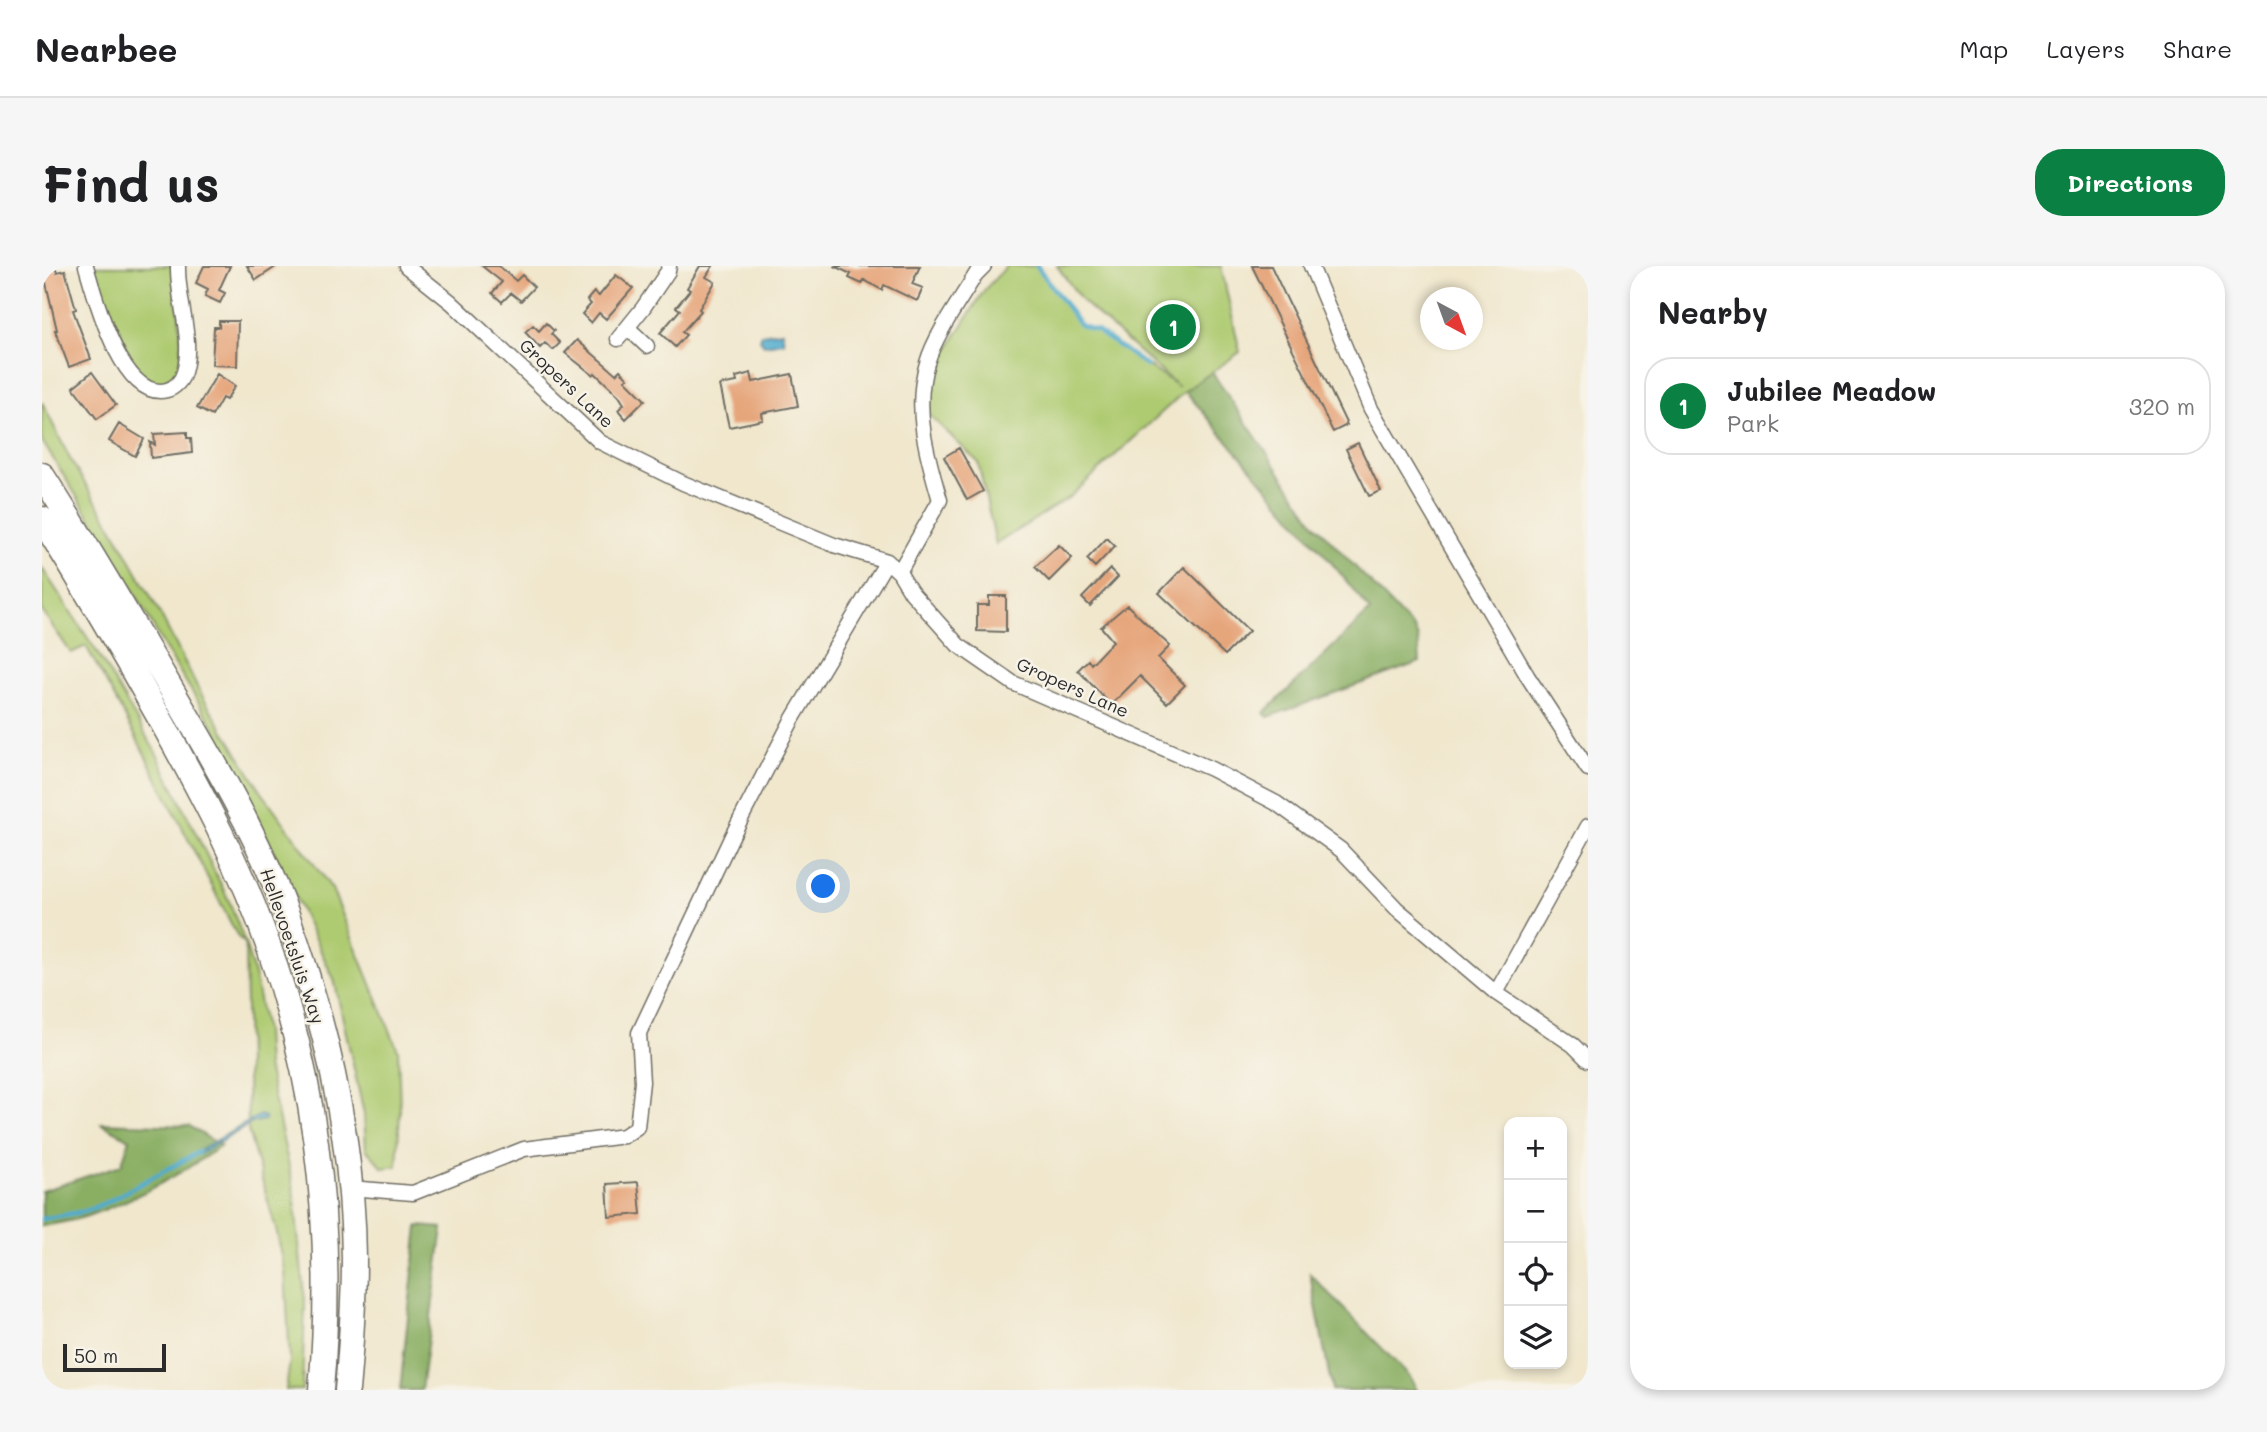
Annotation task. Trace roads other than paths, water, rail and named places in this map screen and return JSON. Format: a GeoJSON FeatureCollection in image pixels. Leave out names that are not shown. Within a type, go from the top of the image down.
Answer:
{"type":"FeatureCollection","features":[{"type":"Feature","properties":{"kind":"highway","name":"Hellevoetsluis Way"},"geometry":{"type":"LineString","coordinates":[[42,475],[115,590],[220,772],[270,873],[286,912],[322,1028],[344,1143],[354,1256],[347,1390]]}},
{"type":"Feature","properties":{"kind":"highway","name":"Hellevoetsluis Way"},"geometry":{"type":"LineString","coordinates":[[42,519],[93,602],[194,781],[234,860],[273,960],[301,1059],[317,1145],[322,1191],[326,1305],[321,1390]]}},
{"type":"Feature","properties":{"kind":"street"},"geometry":{"type":"LineString","coordinates":[[86,266],[114,349],[130,373],[147,389],[159,393],[174,389],[184,374],[187,350],[178,266]]}},
{"type":"Feature","properties":{"kind":"street","name":"Gropers Lane"},"geometry":{"type":"LineString","coordinates":[[406,266],[451,302],[600,442],[683,483],[821,540],[887,561],[958,645],[1013,684],[1211,769],[1276,803],[1341,850],[1397,909],[1496,993],[1573,1045],[1588,1060]]}},
{"type":"Feature","properties":{"kind":"street"},"geometry":{"type":"LineString","coordinates":[[647,346],[623,334],[669,266]]}},
{"type":"Feature","properties":{"kind":"street"},"geometry":{"type":"LineString","coordinates":[[899,572],[940,500],[924,439],[921,414],[927,361],[976,274],[984,266]]}},
{"type":"Feature","properties":{"kind":"street"},"geometry":{"type":"LineString","coordinates":[[1311,266],[1371,409],[1528,677],[1588,769]]}},
{"type":"Feature","properties":{"kind":"street"},"geometry":{"type":"LineString","coordinates":[[349,1188],[413,1193],[524,1149],[624,1136],[637,1127],[642,1082],[639,1033],[732,836],[792,720],[887,561]]}},
{"type":"Feature","properties":{"kind":"street"},"geometry":{"type":"LineString","coordinates":[[1496,993],[1588,826]]}},
{"type":"Feature","properties":{"kind":"water"},"geometry":{"type":"Polygon","coordinates":[[[782,331],[784,342],[764,345],[760,340],[762,334],[782,331]]]}},
{"type":"Feature","properties":{"kind":"water"},"geometry":{"type":"Polygon","coordinates":[[[260,1115],[265,1117],[265,1120],[254,1122],[200,1154],[198,1151],[260,1115]]]}},
{"type":"Feature","properties":{"kind":"waterway"},"geometry":{"type":"LineString","coordinates":[[1037,266],[1080,325],[1097,331],[1147,366]]}},
{"type":"Feature","properties":{"kind":"waterway"},"geometry":{"type":"LineString","coordinates":[[42,1219],[86,1211],[199,1152]]}},
{"type":"Feature","properties":{"kind":"place","name":"Jubilee Meadow"},"geometry":{"type":"Point","coordinates":[1173,327]}}]}
